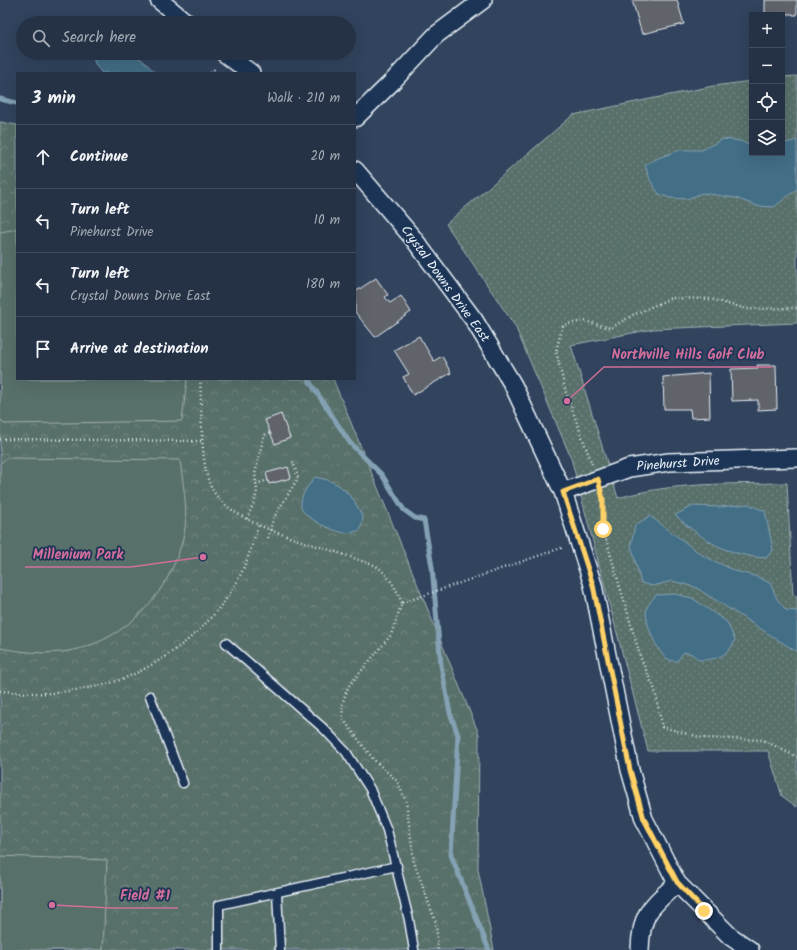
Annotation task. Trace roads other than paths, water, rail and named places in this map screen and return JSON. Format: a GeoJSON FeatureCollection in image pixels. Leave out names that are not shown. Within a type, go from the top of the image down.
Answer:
{"type":"FeatureCollection","features":[{"type":"Feature","properties":{"kind":"street"},"geometry":{"type":"LineString","coordinates":[[159,0],[178,16]]}},
{"type":"Feature","properties":{"kind":"street"},"geometry":{"type":"LineString","coordinates":[[356,117],[391,83],[436,35],[483,0]]}},
{"type":"Feature","properties":{"kind":"street"},"geometry":{"type":"LineString","coordinates":[[233,60],[250,72]]}},
{"type":"Feature","properties":{"kind":"street","name":"Crystal Downs Drive East"},"geometry":{"type":"LineString","coordinates":[[356,171],[413,238],[474,320],[513,385],[563,492],[593,585],[630,770],[644,819],[677,882],[730,936],[750,950]]}},
{"type":"Feature","properties":{"kind":"street","name":"Pinehurst Drive"},"geometry":{"type":"LineString","coordinates":[[563,492],[629,468],[669,462],[797,458]]}},
{"type":"Feature","properties":{"kind":"street"},"geometry":{"type":"LineString","coordinates":[[640,950],[641,931],[650,908],[677,882]]}},
{"type":"Feature","properties":{"kind":"lane"},"geometry":{"type":"LineString","coordinates":[[226,643],[323,728],[346,752],[370,789],[387,830],[397,866],[414,950]]}},
{"type":"Feature","properties":{"kind":"lane"},"geometry":{"type":"LineString","coordinates":[[150,696],[183,783]]}},
{"type":"Feature","properties":{"kind":"lane"},"geometry":{"type":"LineString","coordinates":[[219,950],[218,905],[397,866]]}},
{"type":"Feature","properties":{"kind":"lane"},"geometry":{"type":"LineString","coordinates":[[278,893],[280,950]]}},
{"type":"Feature","properties":{"kind":"water"},"geometry":{"type":"Polygon","coordinates":[[[94,60],[142,60],[154,72],[101,72],[96,66],[94,60]]]}},
{"type":"Feature","properties":{"kind":"water"},"geometry":{"type":"Polygon","coordinates":[[[723,139],[741,141],[749,145],[749,156],[785,156],[785,143],[797,140],[797,189],[774,207],[757,206],[736,198],[702,193],[687,199],[670,198],[659,194],[650,180],[645,165],[658,158],[680,150],[702,150],[723,139]]]}},
{"type":"Feature","properties":{"kind":"water"},"geometry":{"type":"Polygon","coordinates":[[[315,477],[328,480],[340,486],[354,500],[363,518],[360,530],[348,533],[337,531],[314,520],[303,511],[301,507],[302,499],[305,491],[315,477]]]}},
{"type":"Feature","properties":{"kind":"water"},"geometry":{"type":"Polygon","coordinates":[[[748,504],[765,511],[773,550],[766,558],[739,554],[716,545],[696,532],[675,515],[693,506],[720,507],[748,504]]]}},
{"type":"Feature","properties":{"kind":"water"},"geometry":{"type":"Polygon","coordinates":[[[650,516],[702,555],[735,571],[758,577],[770,583],[777,599],[786,610],[797,611],[797,652],[695,587],[672,581],[653,586],[641,583],[631,545],[635,525],[650,516]]]}},
{"type":"Feature","properties":{"kind":"water"},"geometry":{"type":"Polygon","coordinates":[[[675,594],[692,598],[727,622],[735,640],[729,650],[721,656],[711,659],[699,660],[692,654],[684,652],[677,661],[670,660],[664,656],[652,636],[646,613],[649,603],[656,595],[675,594]]]}},
{"type":"Feature","properties":{"kind":"waterway"},"geometry":{"type":"LineString","coordinates":[[0,99],[16,103]]}},
{"type":"Feature","properties":{"kind":"waterway"},"geometry":{"type":"LineString","coordinates":[[309,380],[350,443],[382,475],[404,510],[415,518],[424,520],[432,567],[441,665],[450,713],[458,735],[451,855],[489,950]]}},
{"type":"Feature","properties":{"kind":"place","name":"Northville Hills Golf Club"},"geometry":{"type":"Point","coordinates":[567,401]}},
{"type":"Feature","properties":{"kind":"place","name":"Millenium Park"},"geometry":{"type":"Point","coordinates":[203,557]}},
{"type":"Feature","properties":{"kind":"place","name":"Field #1"},"geometry":{"type":"Point","coordinates":[52,905]}}]}
